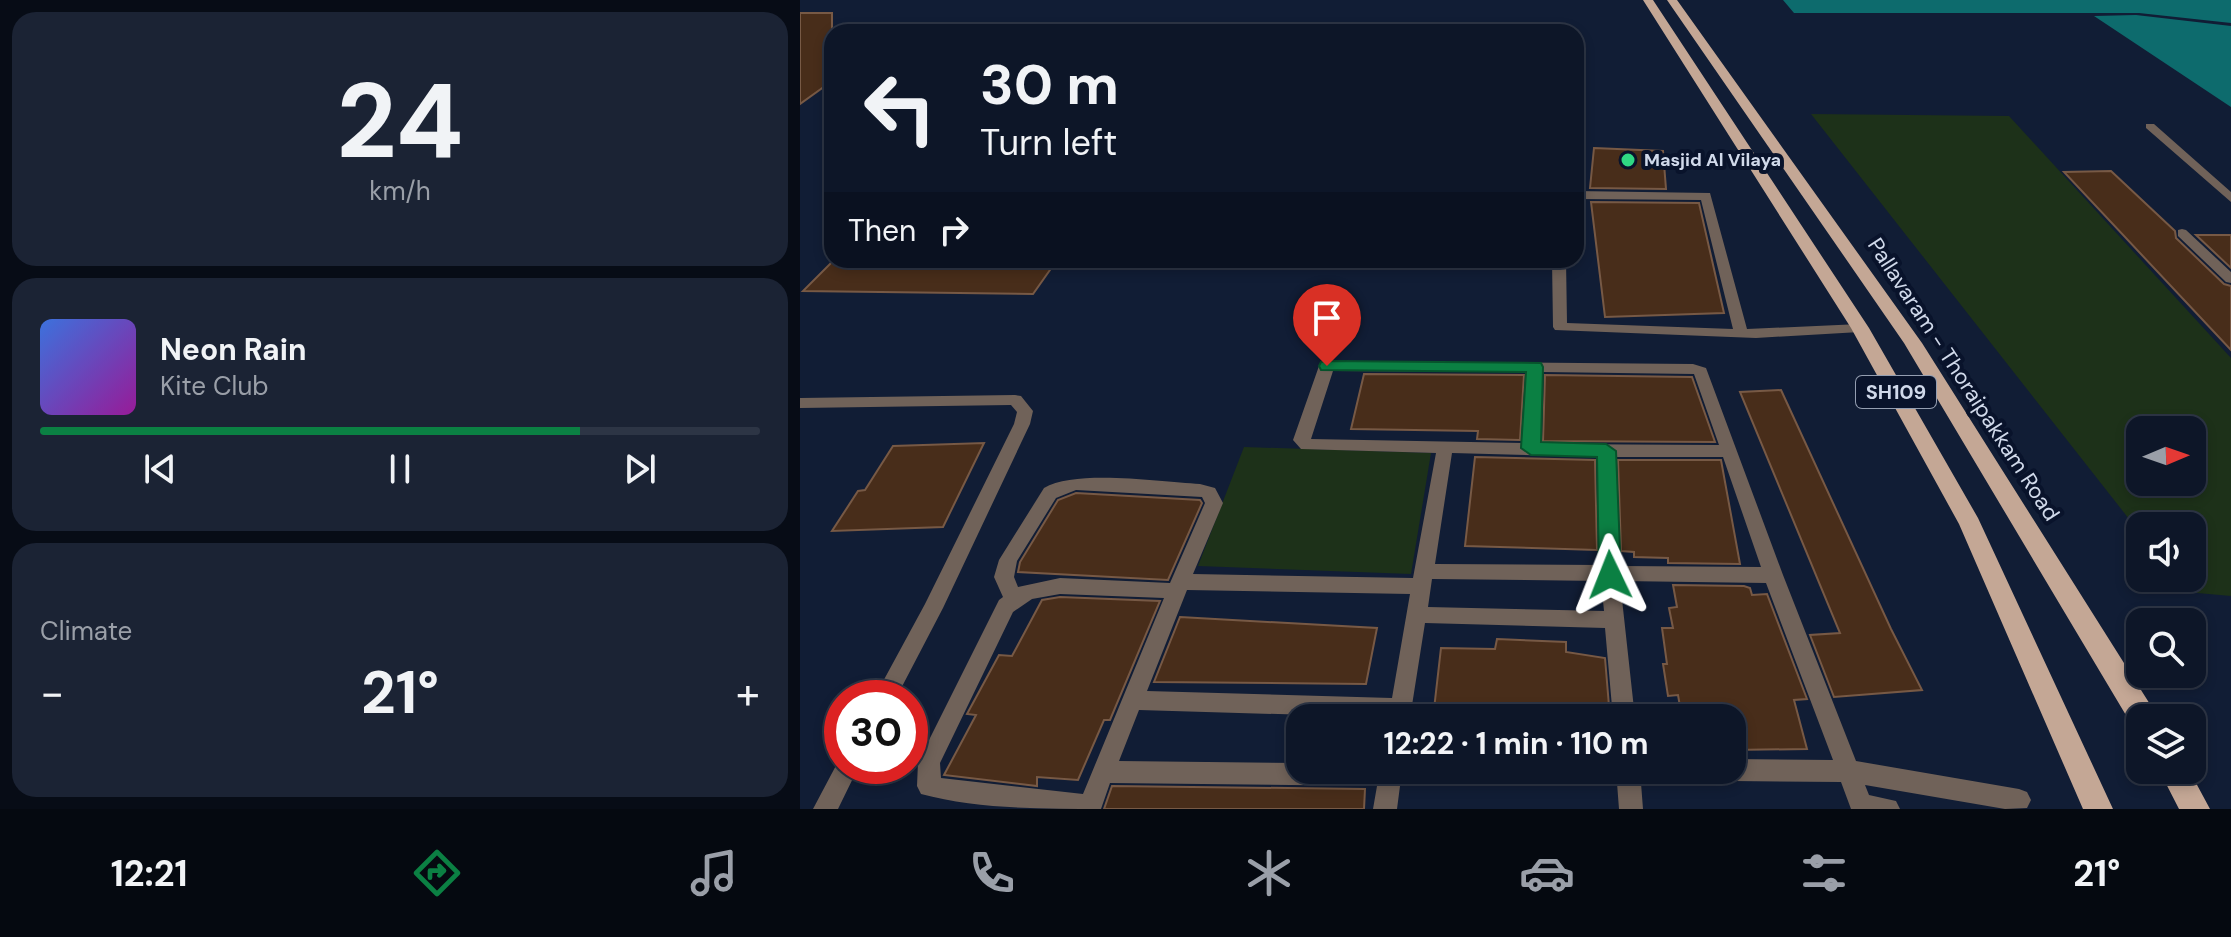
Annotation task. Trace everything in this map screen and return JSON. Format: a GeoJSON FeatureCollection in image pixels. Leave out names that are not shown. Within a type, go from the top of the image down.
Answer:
{"type":"FeatureCollection","features":[{"type":"Feature","properties":{"kind":"main road","name":"SH109"},"geometry":{"type":"LineString","coordinates":[[1648,0],[1860,328],[1970,524],[2098,809]]}},
{"type":"Feature","properties":{"kind":"main road","name":"Pallavaram - Thoraipakkam Road"},"geometry":{"type":"LineString","coordinates":[[1672,0],[1913,343],[2134,704]]}},
{"type":"Feature","properties":{"kind":"main road"},"geometry":{"type":"LineString","coordinates":[[2181,784],[2195,809]]}},
{"type":"Feature","properties":{"kind":"street"},"geometry":{"type":"LineString","coordinates":[[2150,126],[2231,198]]}},
{"type":"Feature","properties":{"kind":"street"},"geometry":{"type":"LineString","coordinates":[[1584,195],[1706,196],[1741,333]]}},
{"type":"Feature","properties":{"kind":"street"},"geometry":{"type":"LineString","coordinates":[[2182,233],[2231,279]]}},
{"type":"Feature","properties":{"kind":"street"},"geometry":{"type":"LineString","coordinates":[[1559,268],[1560,327],[1741,333],[1860,328]]}},
{"type":"Feature","properties":{"kind":"street"},"geometry":{"type":"LineString","coordinates":[[1729,451],[1307,445],[1301,440],[1327,366],[1701,371],[1773,575],[1862,807],[1888,809]]}},
{"type":"Feature","properties":{"kind":"street"},"geometry":{"type":"LineString","coordinates":[[1531,448],[1535,367]]}},
{"type":"Feature","properties":{"kind":"street"},"geometry":{"type":"LineString","coordinates":[[800,403],[1015,400],[1025,411],[1022,424],[933,608],[895,680]]}},
{"type":"Feature","properties":{"kind":"street"},"geometry":{"type":"LineString","coordinates":[[1402,704],[1445,447]]}},
{"type":"Feature","properties":{"kind":"street"},"geometry":{"type":"LineString","coordinates":[[1606,451],[1610,575],[1623,704]]}},
{"type":"Feature","properties":{"kind":"street"},"geometry":{"type":"LineString","coordinates":[[1014,600],[1004,577],[1008,560],[1050,493],[1058,488],[1076,484],[1209,493],[1214,503],[1178,587],[1135,700],[1089,808],[949,792],[929,786],[929,762],[1006,606],[1026,592],[1056,586],[1178,587],[1424,578],[1773,575]]}},
{"type":"Feature","properties":{"kind":"street"},"geometry":{"type":"LineString","coordinates":[[1417,615],[1615,620]]}},
{"type":"Feature","properties":{"kind":"street"},"geometry":{"type":"LineString","coordinates":[[1135,700],[1286,707]]}},
{"type":"Feature","properties":{"kind":"street"},"geometry":{"type":"LineString","coordinates":[[1746,770],[1849,771],[2019,800]]}},
{"type":"Feature","properties":{"kind":"street"},"geometry":{"type":"LineString","coordinates":[[1103,772],[1286,772]]}},
{"type":"Feature","properties":{"kind":"street"},"geometry":{"type":"LineString","coordinates":[[825,809],[838,784]]}},
{"type":"Feature","properties":{"kind":"street"},"geometry":{"type":"LineString","coordinates":[[1385,809],[1389,784]]}},
{"type":"Feature","properties":{"kind":"street"},"geometry":{"type":"LineString","coordinates":[[1629,784],[1631,809]]}},
{"type":"Feature","properties":{"kind":"shaded area"},"geometry":{"type":"Polygon","coordinates":[[[1783,0],[2231,0],[2231,23],[2139,13],[1794,13],[1783,0]]]}},
{"type":"Feature","properties":{"kind":"shaded area"},"geometry":{"type":"Polygon","coordinates":[[[2136,15],[2231,26],[2231,107],[2094,16],[2136,15]]]}},
{"type":"Feature","properties":{"kind":"shaded area"},"geometry":{"type":"Polygon","coordinates":[[[1811,114],[2009,116],[2231,358],[2231,596],[2186,592],[2206,592],[2206,512],[2126,512],[2126,515],[1811,114]]]}},
{"type":"Feature","properties":{"kind":"shaded area"},"geometry":{"type":"Polygon","coordinates":[[[1244,447],[1431,453],[1411,574],[1198,566],[1244,447]]]}},
{"type":"Feature","properties":{"kind":"building"},"geometry":{"type":"Polygon","coordinates":[[[800,13],[832,13],[832,24],[824,24],[824,87],[800,104],[800,13]]]}},
{"type":"Feature","properties":{"kind":"building"},"geometry":{"type":"Polygon","coordinates":[[[1594,148],[1663,151],[1666,189],[1590,188],[1594,148]]]}},
{"type":"Feature","properties":{"kind":"building"},"geometry":{"type":"Polygon","coordinates":[[[2111,171],[2175,231],[2176,238],[2224,284],[2231,286],[2231,350],[2064,172],[2111,171]]]}},
{"type":"Feature","properties":{"kind":"building"},"geometry":{"type":"Polygon","coordinates":[[[1591,202],[1699,203],[1724,313],[1605,317],[1591,202]]]}},
{"type":"Feature","properties":{"kind":"building"},"geometry":{"type":"Polygon","coordinates":[[[2196,235],[2231,235],[2231,268],[2196,235]]]}},
{"type":"Feature","properties":{"kind":"building"},"geometry":{"type":"Polygon","coordinates":[[[826,268],[1051,268],[1033,294],[803,291],[826,268]]]}},
{"type":"Feature","properties":{"kind":"building"},"geometry":{"type":"Polygon","coordinates":[[[1364,374],[1524,375],[1520,440],[1477,439],[1478,431],[1351,429],[1364,374]]]}},
{"type":"Feature","properties":{"kind":"building"},"geometry":{"type":"Polygon","coordinates":[[[1545,375],[1692,377],[1715,442],[1543,441],[1545,375]]]}},
{"type":"Feature","properties":{"kind":"building"},"geometry":{"type":"Polygon","coordinates":[[[1781,390],[1922,690],[1834,697],[1810,635],[1840,633],[1740,392],[1781,390]]]}},
{"type":"Feature","properties":{"kind":"building"},"geometry":{"type":"Polygon","coordinates":[[[984,443],[943,527],[832,531],[858,491],[865,490],[893,446],[984,443]]]}},
{"type":"Feature","properties":{"kind":"building"},"geometry":{"type":"Polygon","coordinates":[[[1475,457],[1595,460],[1597,550],[1465,546],[1475,457]]]}},
{"type":"Feature","properties":{"kind":"building"},"geometry":{"type":"Polygon","coordinates":[[[1618,460],[1721,460],[1740,564],[1668,563],[1668,558],[1634,557],[1634,552],[1621,551],[1618,460]]]}},
{"type":"Feature","properties":{"kind":"building"},"geometry":{"type":"Polygon","coordinates":[[[1076,493],[1200,500],[1202,503],[1168,580],[1018,572],[1020,562],[1058,500],[1076,493]]]}},
{"type":"Feature","properties":{"kind":"building"},"geometry":{"type":"Polygon","coordinates":[[[1673,585],[1744,586],[1750,588],[1752,595],[1767,594],[1807,699],[1794,700],[1807,749],[1746,750],[1746,704],[1680,704],[1678,695],[1668,696],[1662,628],[1673,628],[1669,608],[1677,607],[1673,585]]]}},
{"type":"Feature","properties":{"kind":"building"},"geometry":{"type":"Polygon","coordinates":[[[1060,597],[1160,601],[1110,720],[1104,720],[1078,780],[1037,777],[1037,786],[944,775],[976,715],[967,714],[999,655],[1012,656],[1042,600],[1060,597]]]}},
{"type":"Feature","properties":{"kind":"building"},"geometry":{"type":"Polygon","coordinates":[[[1180,617],[1377,628],[1366,684],[1154,682],[1180,617]]]}},
{"type":"Feature","properties":{"kind":"building"},"geometry":{"type":"Polygon","coordinates":[[[1497,639],[1566,642],[1566,652],[1605,658],[1609,704],[1435,704],[1441,648],[1495,649],[1497,639]]]}},
{"type":"Feature","properties":{"kind":"building"},"geometry":{"type":"Polygon","coordinates":[[[1112,786],[1365,789],[1364,809],[1104,809],[1112,786]]]}},
{"type":"Feature","properties":{"kind":"place","name":"Masjid Al Vilaya"},"geometry":{"type":"Point","coordinates":[1628,160]}},
{"type":"Feature","properties":{"kind":"route"},"geometry":{"type":"LineString","coordinates":[[1327,366],[1535,367],[1531,448],[1606,451],[1610,575]]}}]}
